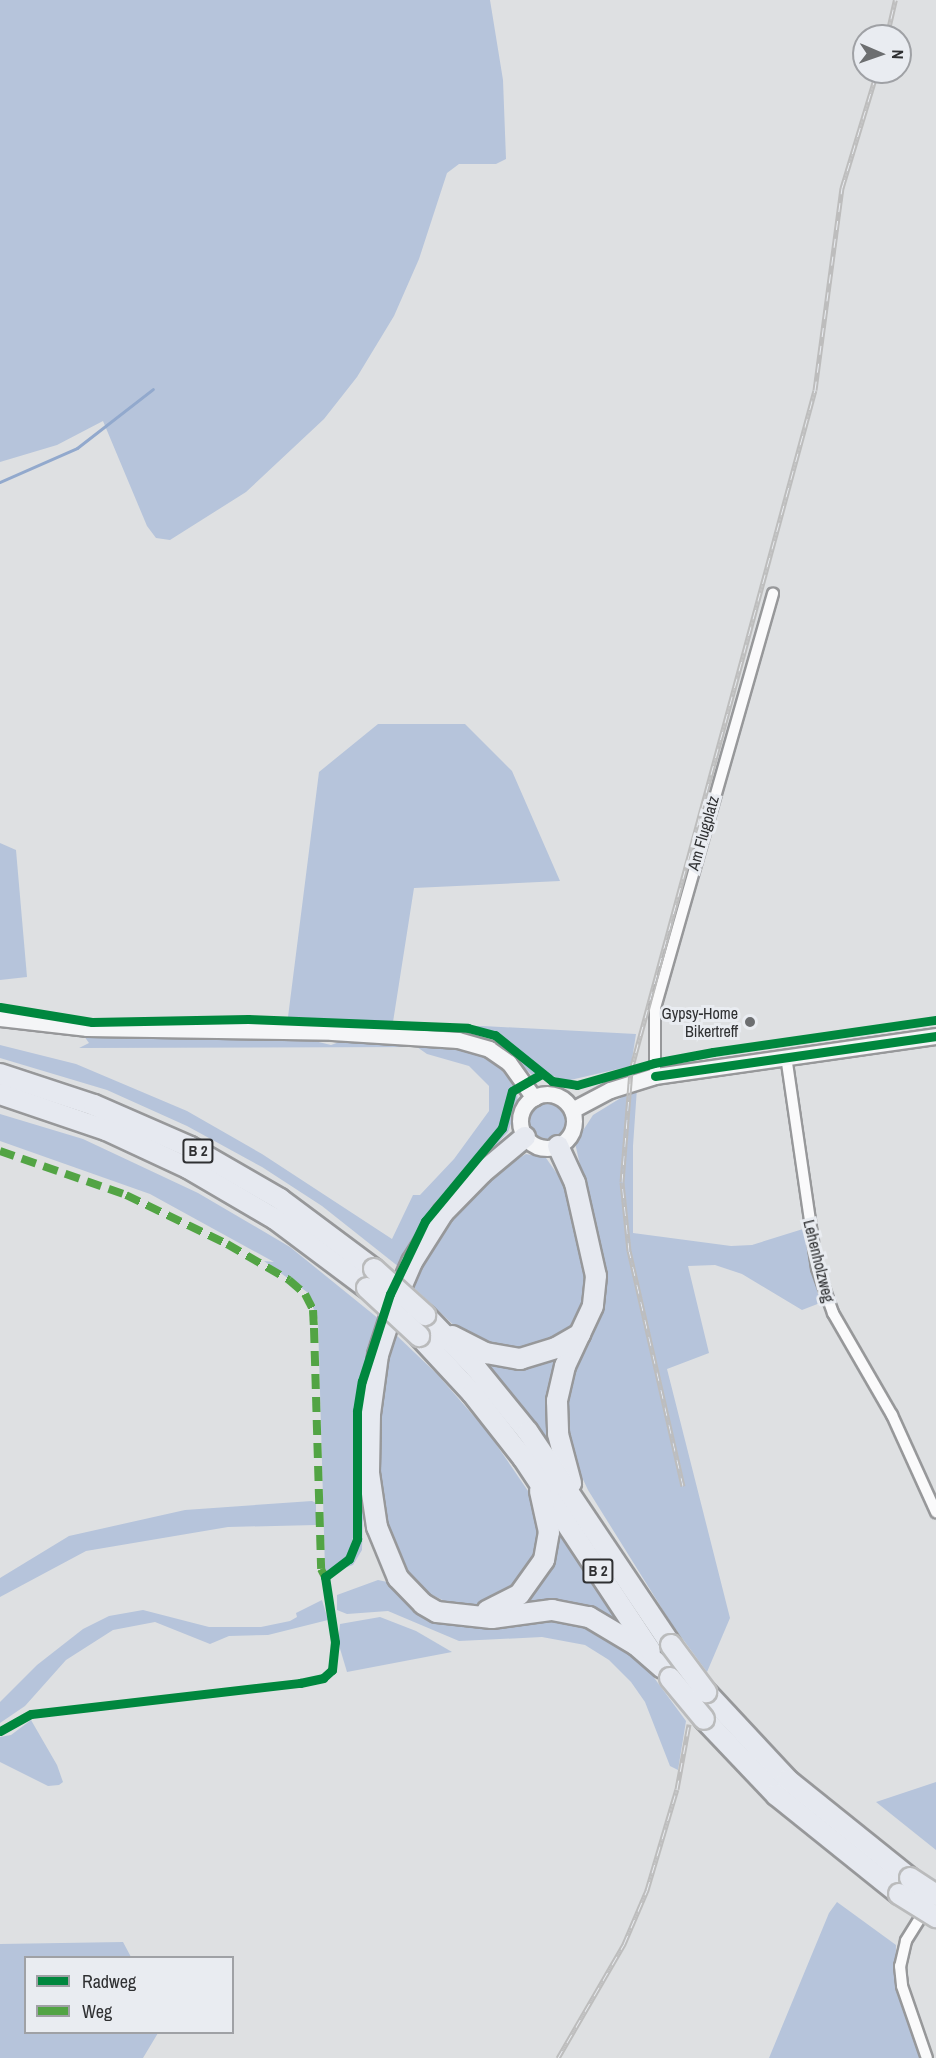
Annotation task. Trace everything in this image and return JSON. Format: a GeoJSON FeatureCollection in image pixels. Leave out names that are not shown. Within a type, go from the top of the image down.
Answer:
{"type":"FeatureCollection","features":[{"type":"Feature","properties":{"kind":"highway","name":"B 2"},"geometry":{"type":"LineString","coordinates":[[0,1074],[94,1104],[190,1147],[279,1199],[374,1269],[439,1329],[513,1412],[577,1503],[671,1646],[706,1692],[795,1786],[936,1917]]}},
{"type":"Feature","properties":{"kind":"highway","name":"B 2"},"geometry":{"type":"LineString","coordinates":[[0,1094],[106,1130],[188,1168],[275,1220],[367,1288],[419,1336],[490,1414],[535,1474],[666,1673],[704,1719],[776,1795],[904,1886],[936,1894]]}},
{"type":"Feature","properties":{"kind":"highway"},"geometry":{"type":"LineString","coordinates":[[525,1137],[482,1173],[443,1213],[412,1262],[378,1355],[370,1414],[372,1502],[382,1546],[393,1567],[423,1604],[437,1612],[492,1618],[552,1610],[589,1617],[636,1645],[666,1673]]}},
{"type":"Feature","properties":{"kind":"highway"},"geometry":{"type":"LineString","coordinates":[[558,1146],[575,1183],[596,1266],[596,1296],[560,1382],[556,1417],[577,1503]]}},
{"type":"Feature","properties":{"kind":"highway"},"geometry":{"type":"LineString","coordinates":[[439,1329],[506,1359],[537,1356],[580,1334]]}},
{"type":"Feature","properties":{"kind":"highway"},"geometry":{"type":"LineString","coordinates":[[473,1616],[519,1595],[544,1560],[547,1518],[535,1474]]}},
{"type":"Feature","properties":{"kind":"street","name":"Am Flugplatz"},"geometry":{"type":"LineString","coordinates":[[655,1076],[655,1008],[773,593]]}},
{"type":"Feature","properties":{"kind":"street"},"geometry":{"type":"LineString","coordinates":[[0,1018],[128,1030],[332,1032],[458,1040],[489,1049],[509,1063],[534,1098]]}},
{"type":"Feature","properties":{"kind":"street"},"geometry":{"type":"LineString","coordinates":[[572,1110],[610,1090],[655,1076],[936,1036]]}},
{"type":"Feature","properties":{"kind":"street","name":"Lehenholzweg"},"geometry":{"type":"LineString","coordinates":[[786,1056],[817,1268],[832,1313],[892,1415],[936,1512]]}},
{"type":"Feature","properties":{"kind":"street"},"geometry":{"type":"LineString","coordinates":[[557,1096],[572,1110],[573,1131],[558,1146],[538,1147],[525,1137],[520,1126],[522,1112],[534,1098],[557,1096]]}},
{"type":"Feature","properties":{"kind":"street"},"geometry":{"type":"LineString","coordinates":[[927,2058],[902,1986],[900,1966],[906,1941],[936,1894]]}},
{"type":"Feature","properties":{"kind":"shaded area"},"geometry":{"type":"Polygon","coordinates":[[[0,0],[490,0],[503,80],[506,159],[496,164],[459,164],[447,173],[419,259],[394,316],[357,377],[324,419],[246,492],[170,540],[156,538],[147,526],[103,421],[57,445],[0,462],[0,0]]]}},
{"type":"Feature","properties":{"kind":"shaded area"},"geometry":{"type":"Polygon","coordinates":[[[378,724],[465,724],[512,771],[560,881],[414,888],[393,1022],[288,1017],[319,772],[378,724]]]}},
{"type":"Feature","properties":{"kind":"shaded area"},"geometry":{"type":"Polygon","coordinates":[[[0,843],[16,850],[27,977],[0,980],[0,843]]]}},
{"type":"Feature","properties":{"kind":"shaded area"},"geometry":{"type":"Polygon","coordinates":[[[236,1022],[397,1026],[460,1030],[508,1045],[536,1072],[532,1075],[498,1044],[473,1036],[395,1027],[240,1026],[236,1022]]]}},
{"type":"Feature","properties":{"kind":"shaded area"},"geometry":{"type":"Polygon","coordinates":[[[468,1026],[636,1034],[631,1066],[566,1081],[545,1073],[502,1036],[468,1026]]]}},
{"type":"Feature","properties":{"kind":"shaded area"},"geometry":{"type":"Polygon","coordinates":[[[84,1036],[264,1037],[302,1038],[331,1045],[345,1040],[457,1045],[492,1058],[514,1086],[499,1128],[422,1220],[399,1267],[322,1206],[262,1167],[187,1126],[107,1090],[0,1058],[0,1045],[76,1064],[187,1111],[262,1154],[392,1239],[413,1195],[420,1195],[454,1159],[489,1111],[489,1086],[469,1066],[427,1054],[417,1047],[79,1048],[89,1043],[84,1036]]]}},
{"type":"Feature","properties":{"kind":"shaded area"},"geometry":{"type":"Polygon","coordinates":[[[637,1088],[633,1146],[633,1233],[731,1246],[752,1245],[803,1229],[820,1303],[802,1310],[742,1274],[715,1265],[688,1266],[709,1353],[667,1369],[730,1618],[707,1672],[671,1623],[588,1490],[572,1456],[565,1415],[573,1365],[594,1330],[605,1295],[604,1270],[575,1143],[593,1115],[637,1088]]]}},
{"type":"Feature","properties":{"kind":"shaded area"},"geometry":{"type":"Polygon","coordinates":[[[517,1092],[518,1104],[508,1132],[446,1197],[502,1133],[517,1092]]]}},
{"type":"Feature","properties":{"kind":"shaded area"},"geometry":{"type":"Polygon","coordinates":[[[545,1102],[560,1107],[567,1118],[562,1134],[551,1140],[535,1136],[529,1124],[533,1109],[545,1102]]]}},
{"type":"Feature","properties":{"kind":"shaded area"},"geometry":{"type":"Polygon","coordinates":[[[0,1114],[83,1139],[198,1193],[290,1247],[379,1319],[359,1384],[356,1527],[347,1559],[327,1572],[325,1569],[318,1320],[307,1292],[264,1261],[274,1262],[150,1194],[0,1141],[0,1114]]]}},
{"type":"Feature","properties":{"kind":"shaded area"},"geometry":{"type":"Polygon","coordinates":[[[526,1154],[546,1158],[565,1185],[574,1204],[592,1287],[576,1324],[561,1340],[508,1355],[462,1333],[411,1285],[441,1232],[468,1197],[492,1175],[526,1154]]]}},
{"type":"Feature","properties":{"kind":"shaded area"},"geometry":{"type":"Polygon","coordinates":[[[393,1332],[437,1374],[487,1431],[537,1504],[542,1538],[528,1578],[490,1604],[457,1607],[420,1589],[398,1559],[389,1535],[376,1457],[382,1374],[393,1332]]]}},
{"type":"Feature","properties":{"kind":"shaded area"},"geometry":{"type":"Polygon","coordinates":[[[559,1353],[559,1457],[477,1356],[559,1353]]]}},
{"type":"Feature","properties":{"kind":"shaded area"},"geometry":{"type":"Polygon","coordinates":[[[367,1370],[362,1550],[353,1565],[338,1570],[351,1560],[359,1542],[359,1431],[367,1370]]]}},
{"type":"Feature","properties":{"kind":"shaded area"},"geometry":{"type":"Polygon","coordinates":[[[312,1501],[316,1503],[316,1525],[228,1527],[86,1551],[0,1597],[0,1578],[69,1536],[185,1510],[312,1501]]]}},
{"type":"Feature","properties":{"kind":"shaded area"},"geometry":{"type":"Polygon","coordinates":[[[554,1521],[573,1553],[624,1630],[510,1607],[554,1521]]]}},
{"type":"Feature","properties":{"kind":"shaded area"},"geometry":{"type":"Polygon","coordinates":[[[378,1580],[392,1583],[421,1612],[453,1625],[471,1626],[547,1615],[590,1622],[641,1660],[686,1721],[678,1770],[670,1766],[645,1702],[631,1682],[609,1660],[585,1645],[542,1637],[459,1641],[388,1611],[347,1614],[337,1610],[337,1595],[378,1580]]]}},
{"type":"Feature","properties":{"kind":"shaded area"},"geometry":{"type":"Polygon","coordinates":[[[322,1600],[328,1620],[268,1635],[229,1636],[210,1644],[155,1622],[113,1630],[66,1660],[25,1706],[0,1723],[0,1702],[37,1665],[83,1629],[109,1616],[143,1610],[209,1627],[261,1627],[290,1621],[297,1617],[296,1613],[322,1600]]]}},
{"type":"Feature","properties":{"kind":"shaded area"},"geometry":{"type":"Polygon","coordinates":[[[380,1617],[416,1631],[452,1652],[347,1672],[338,1642],[340,1624],[380,1617]]]}},
{"type":"Feature","properties":{"kind":"shaded area"},"geometry":{"type":"Polygon","coordinates":[[[31,1720],[57,1765],[63,1782],[59,1785],[48,1786],[0,1762],[0,1737],[11,1735],[31,1720]]]}},
{"type":"Feature","properties":{"kind":"shaded area"},"geometry":{"type":"Polygon","coordinates":[[[936,1782],[936,1850],[876,1802],[936,1782]]]}},
{"type":"Feature","properties":{"kind":"shaded area"},"geometry":{"type":"Polygon","coordinates":[[[837,1902],[896,1945],[895,1986],[921,2058],[769,2058],[829,1913],[837,1902]]]}},
{"type":"Feature","properties":{"kind":"shaded area"},"geometry":{"type":"Polygon","coordinates":[[[123,1942],[130,1956],[24,1956],[24,2034],[157,2034],[143,2058],[0,2058],[0,1944],[123,1942]]]}},
{"type":"Feature","properties":{"kind":"waterway"},"geometry":{"type":"LineString","coordinates":[[0,482],[77,448],[153,389]]}},
{"type":"Feature","properties":{"kind":"railway"},"geometry":{"type":"LineString","coordinates":[[890,24],[895,0]]}},
{"type":"Feature","properties":{"kind":"railway"},"geometry":{"type":"LineString","coordinates":[[683,1486],[629,1251],[622,1182],[631,1070],[815,390],[842,188],[873,84]]}},
{"type":"Feature","properties":{"kind":"railway"},"geometry":{"type":"LineString","coordinates":[[558,2058],[624,1944],[647,1890],[677,1789],[689,1724]]}},
{"type":"Feature","properties":{"kind":"marked path"},"geometry":{"type":"LineString","coordinates":[[0,1151],[126,1195],[227,1244],[289,1280],[305,1294],[313,1310],[321,1569],[325,1577],[329,1574]]}},
{"type":"Feature","properties":{"kind":"cycle path"},"geometry":{"type":"LineString","coordinates":[[0,1007],[92,1022],[248,1019],[468,1028],[495,1035],[552,1081],[577,1085],[654,1063],[713,1052],[936,1020]]}},
{"type":"Feature","properties":{"kind":"cycle path"},"geometry":{"type":"LineString","coordinates":[[655,1076],[936,1036]]}},
{"type":"Feature","properties":{"kind":"cycle path"},"geometry":{"type":"LineString","coordinates":[[0,1731],[31,1714],[300,1683],[323,1678],[332,1670],[335,1642],[325,1577],[349,1559],[357,1539],[357,1411],[362,1381],[390,1294],[425,1221],[502,1128],[512,1091],[541,1074]]}},
{"type":"Feature","properties":{"kind":"place","name":"Gypsy-Home Bikertreff"},"geometry":{"type":"Point","coordinates":[750,1022]}}]}
